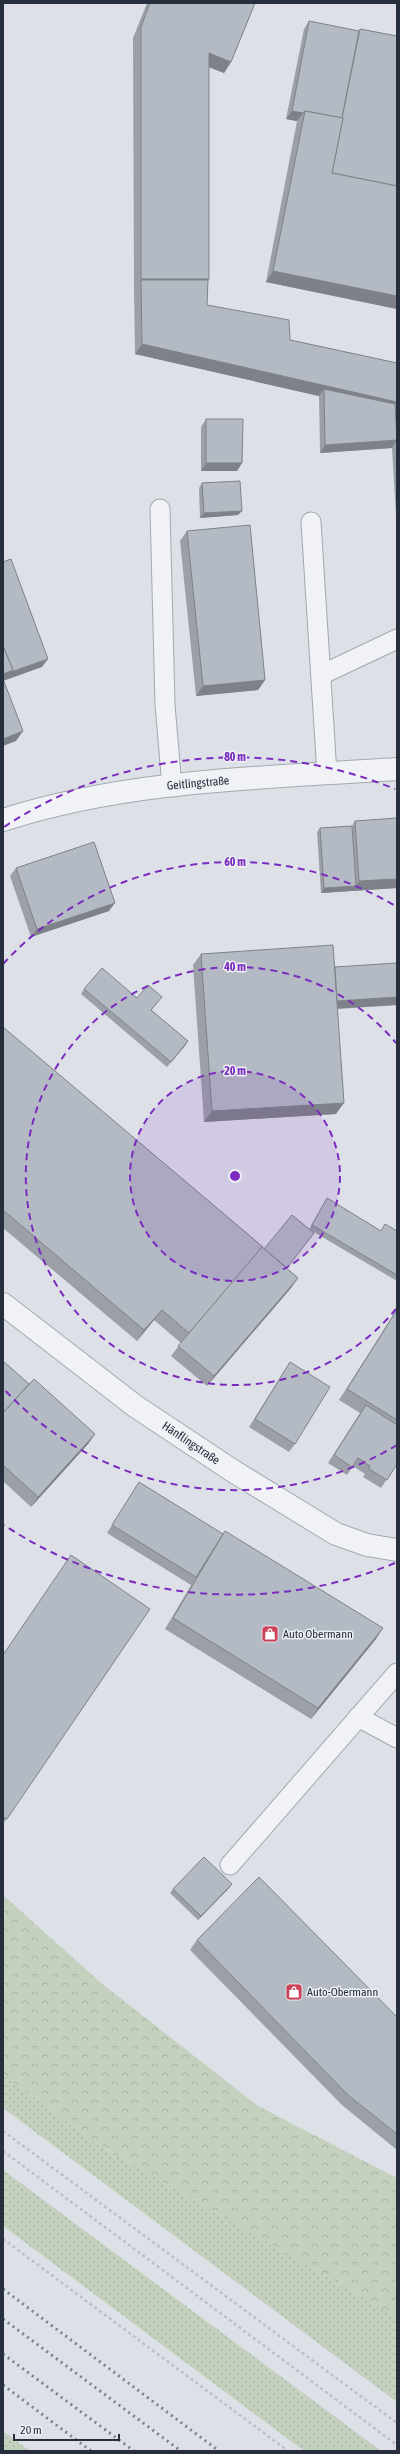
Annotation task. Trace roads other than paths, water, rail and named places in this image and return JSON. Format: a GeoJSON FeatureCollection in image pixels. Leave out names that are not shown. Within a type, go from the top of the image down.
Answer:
{"type":"FeatureCollection","features":[{"type":"Feature","properties":{"kind":"street","name":"Geitlingstraße"},"geometry":{"type":"LineString","coordinates":[[3,820],[41,808],[125,791],[397,769]]}},
{"type":"Feature","properties":{"kind":"street","name":"Hänflingstraße"},"geometry":{"type":"LineString","coordinates":[[3,1304],[135,1406],[233,1472],[336,1534],[367,1545],[397,1550]]}},
{"type":"Feature","properties":{"kind":"lane"},"geometry":{"type":"LineString","coordinates":[[160,509],[165,705],[172,786]]}},
{"type":"Feature","properties":{"kind":"lane"},"geometry":{"type":"LineString","coordinates":[[311,522],[327,774]]}},
{"type":"Feature","properties":{"kind":"lane"},"geometry":{"type":"LineString","coordinates":[[321,675],[397,639]]}},
{"type":"Feature","properties":{"kind":"lane"},"geometry":{"type":"LineString","coordinates":[[230,1865],[397,1673]]}},
{"type":"Feature","properties":{"kind":"lane"},"geometry":{"type":"LineString","coordinates":[[358,1717],[397,1738]]}},
{"type":"Feature","properties":{"kind":"railway"},"geometry":{"type":"LineString","coordinates":[[3,2289],[219,2451]]}},
{"type":"Feature","properties":{"kind":"railway"},"geometry":{"type":"LineString","coordinates":[[3,2319],[181,2451]]}},
{"type":"Feature","properties":{"kind":"railway"},"geometry":{"type":"LineString","coordinates":[[3,2354],[134,2451]]}},
{"type":"Feature","properties":{"kind":"railway"},"geometry":{"type":"LineString","coordinates":[[3,2385],[91,2451]]}},
{"type":"Feature","properties":{"kind":"place","name":"Auto Obermann"},"geometry":{"type":"Point","coordinates":[270,1634]}},
{"type":"Feature","properties":{"kind":"place","name":"Auto-Obermann"},"geometry":{"type":"Point","coordinates":[294,1992]}}]}
